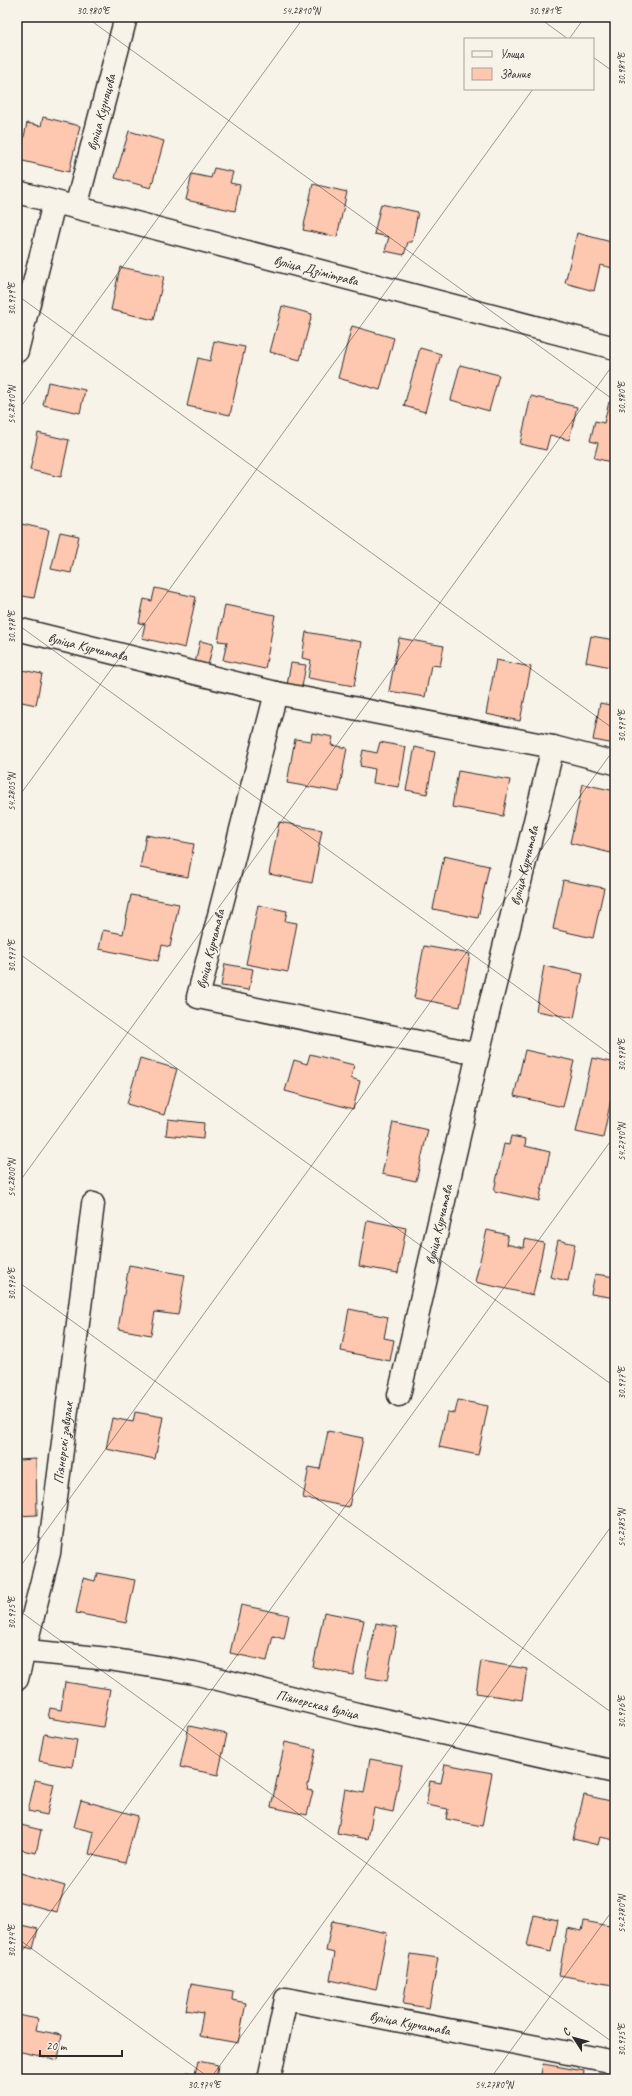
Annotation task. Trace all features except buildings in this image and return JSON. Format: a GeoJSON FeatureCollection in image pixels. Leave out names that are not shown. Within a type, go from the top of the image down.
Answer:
{"type":"FeatureCollection","features":[{"type":"Feature","properties":{"kind":"street","name":"вуліца Кузняцова"},"geometry":{"type":"LineString","coordinates":[[76,207],[126,17]]}},
{"type":"Feature","properties":{"kind":"street","name":"вуліца Дзімітрава"},"geometry":{"type":"LineString","coordinates":[[17,192],[54,203],[76,207],[615,348]]}},
{"type":"Feature","properties":{"kind":"street"},"geometry":{"type":"LineString","coordinates":[[17,351],[54,203]]}},
{"type":"Feature","properties":{"kind":"street","name":"вуліца Курчатава"},"geometry":{"type":"LineString","coordinates":[[17,629],[276,693],[553,747],[615,763]]}},
{"type":"Feature","properties":{"kind":"street","name":"вуліца Курчатава"},"geometry":{"type":"LineString","coordinates":[[276,693],[198,997],[478,1054]]}},
{"type":"Feature","properties":{"kind":"street","name":"вуліца Курчатава"},"geometry":{"type":"LineString","coordinates":[[399,1395],[478,1054],[553,747]]}},
{"type":"Feature","properties":{"kind":"street","name":"Піянерскі завулак"},"geometry":{"type":"LineString","coordinates":[[17,1679],[20,1650],[49,1553],[93,1204]]}},
{"type":"Feature","properties":{"kind":"street","name":"Піянерская вуліца"},"geometry":{"type":"LineString","coordinates":[[20,1650],[108,1659],[194,1673],[357,1714],[615,1772]]}},
{"type":"Feature","properties":{"kind":"street","name":"вуліца Курчатава"},"geometry":{"type":"LineString","coordinates":[[269,2079],[286,1999],[615,2062]]}}]}
